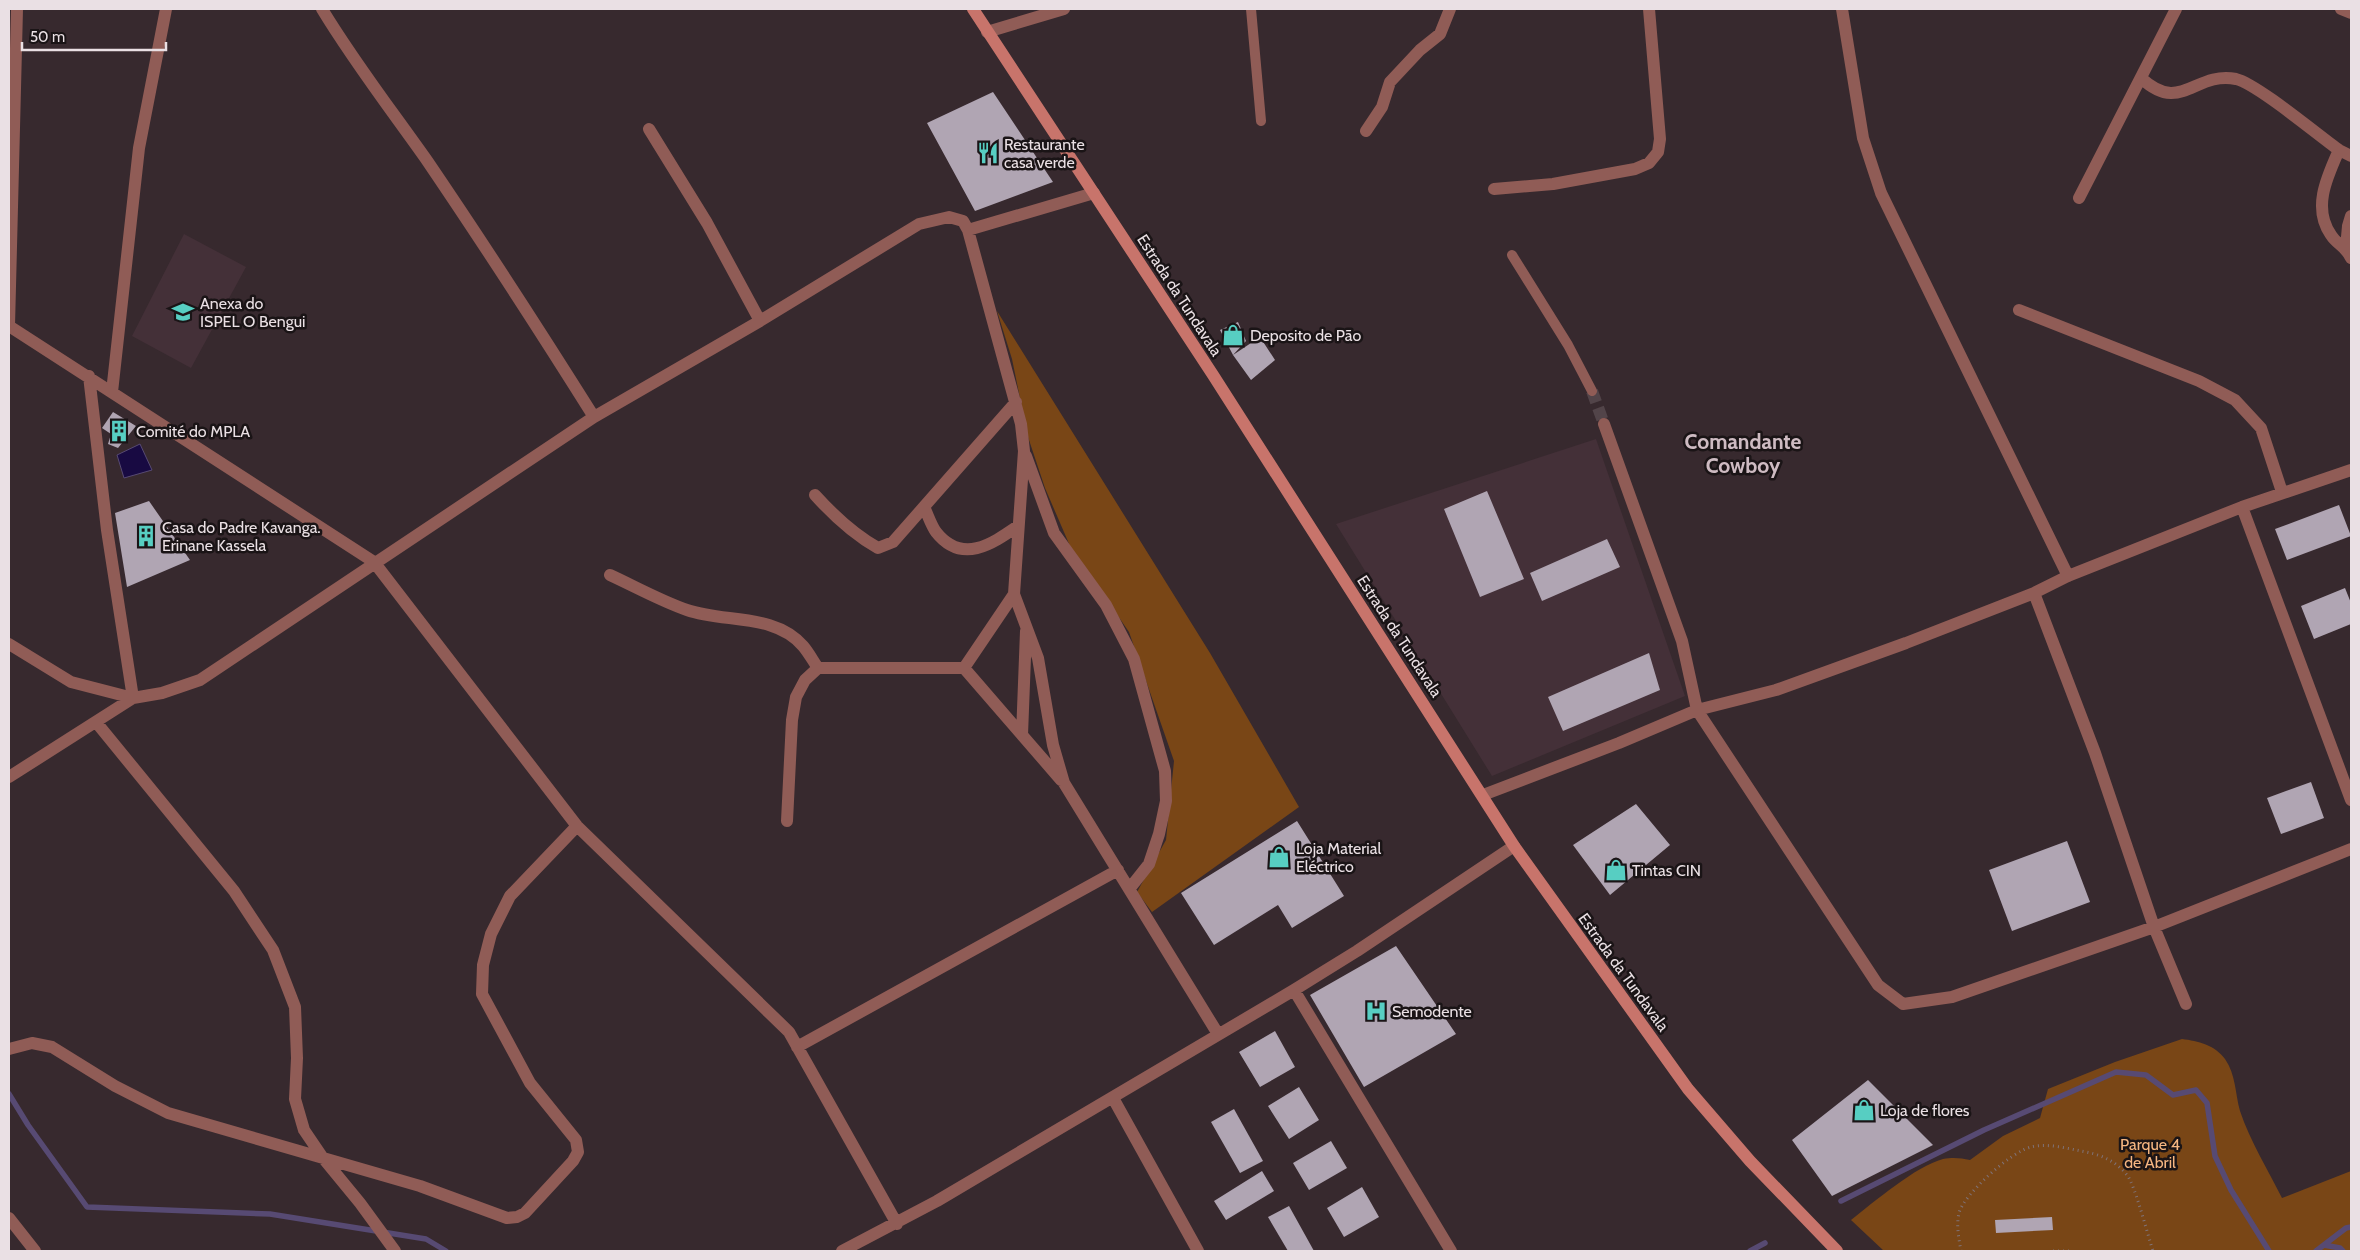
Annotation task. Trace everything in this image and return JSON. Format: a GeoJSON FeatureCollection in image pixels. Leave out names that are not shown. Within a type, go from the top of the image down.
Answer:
{"type":"FeatureCollection","features":[{"type":"Feature","properties":{"kind":"main road","name":"Estrada da Tundavala"},"geometry":{"type":"LineString","coordinates":[[974,9],[987,32],[1094,192],[1514,846],[1688,1089],[1750,1160],[1837,1251]]}},
{"type":"Feature","properties":{"kind":"street"},"geometry":{"type":"LineString","coordinates":[[17,9],[9,326],[374,562],[578,826],[789,1032],[896,1224]]}},
{"type":"Feature","properties":{"kind":"street"},"geometry":{"type":"LineString","coordinates":[[112,392],[139,148],[166,9]]}},
{"type":"Feature","properties":{"kind":"street"},"geometry":{"type":"LineString","coordinates":[[322,9],[348,52],[426,160],[515,291],[594,417]]}},
{"type":"Feature","properties":{"kind":"street"},"geometry":{"type":"LineString","coordinates":[[987,32],[1064,9]]}},
{"type":"Feature","properties":{"kind":"street"},"geometry":{"type":"LineString","coordinates":[[1366,131],[1382,107],[1390,82],[1420,50],[1440,34],[1450,9]]}},
{"type":"Feature","properties":{"kind":"street"},"geometry":{"type":"LineString","coordinates":[[1494,189],[1553,184],[1635,169],[1649,163],[1658,152],[1660,139],[1649,9]]}},
{"type":"Feature","properties":{"kind":"street"},"geometry":{"type":"LineString","coordinates":[[1842,9],[1863,138],[1881,193],[2068,576]]}},
{"type":"Feature","properties":{"kind":"street"},"geometry":{"type":"LineString","coordinates":[[2079,198],[2176,9]]}},
{"type":"Feature","properties":{"kind":"street"},"geometry":{"type":"LineString","coordinates":[[2341,9],[2351,13]]}},
{"type":"Feature","properties":{"kind":"street"},"geometry":{"type":"LineString","coordinates":[[2141,78],[2152,89],[2167,94],[2183,92],[2220,77],[2239,80],[2255,88],[2339,150],[2351,156]]}},
{"type":"Feature","properties":{"kind":"street"},"geometry":{"type":"LineString","coordinates":[[649,129],[707,223],[760,321]]}},
{"type":"Feature","properties":{"kind":"street"},"geometry":{"type":"LineString","coordinates":[[2339,150],[2323,187],[2321,208],[2325,224],[2332,237],[2349,253]]}},
{"type":"Feature","properties":{"kind":"street"},"geometry":{"type":"LineString","coordinates":[[968,230],[1094,192]]}},
{"type":"Feature","properties":{"kind":"street"},"geometry":{"type":"LineString","coordinates":[[2349,253],[2348,226],[2351,216]]}},
{"type":"Feature","properties":{"kind":"street"},"geometry":{"type":"LineString","coordinates":[[9,777],[133,698],[162,693],[200,680],[374,562],[594,417],[760,321],[919,224],[949,217],[963,221],[968,230],[1016,402],[1024,451],[1054,533],[1106,605],[1134,659],[1165,771],[1166,801],[1159,834],[1149,864],[1130,888]]}},
{"type":"Feature","properties":{"kind":"street"},"geometry":{"type":"LineString","coordinates":[[2020,310],[2199,380],[2235,400],[2261,428],[2282,492]]}},
{"type":"Feature","properties":{"kind":"street"},"geometry":{"type":"LineString","coordinates":[[89,376],[107,530],[133,698]]}},
{"type":"Feature","properties":{"kind":"street"},"geometry":{"type":"LineString","coordinates":[[815,495],[841,523],[864,540],[878,548],[893,542],[1016,402]]}},
{"type":"Feature","properties":{"kind":"street"},"geometry":{"type":"LineString","coordinates":[[1604,424],[1682,641],[1697,710],[1878,985],[1903,1004],[1952,997],[2154,927],[2351,849]]}},
{"type":"Feature","properties":{"kind":"street"},"geometry":{"type":"LineString","coordinates":[[1024,451],[1014,594],[1038,658],[1053,745],[1064,783]]}},
{"type":"Feature","properties":{"kind":"street"},"geometry":{"type":"LineString","coordinates":[[1483,795],[1619,743],[1697,710],[1776,690],[1906,643],[2242,506],[2351,470]]}},
{"type":"Feature","properties":{"kind":"street"},"geometry":{"type":"LineString","coordinates":[[2242,506],[2351,800]]}},
{"type":"Feature","properties":{"kind":"street"},"geometry":{"type":"LineString","coordinates":[[924,507],[935,532],[949,544],[961,548],[980,549],[1018,526]]}},
{"type":"Feature","properties":{"kind":"street"},"geometry":{"type":"LineString","coordinates":[[610,576],[687,610],[707,615],[751,621],[773,627],[789,635],[802,645],[818,668]]}},
{"type":"Feature","properties":{"kind":"street"},"geometry":{"type":"LineString","coordinates":[[2034,592],[2094,753],[2154,927],[2186,1004]]}},
{"type":"Feature","properties":{"kind":"street"},"geometry":{"type":"LineString","coordinates":[[964,668],[1014,594]]}},
{"type":"Feature","properties":{"kind":"street"},"geometry":{"type":"LineString","coordinates":[[1022,735],[1026,626]]}},
{"type":"Feature","properties":{"kind":"street"},"geometry":{"type":"LineString","coordinates":[[9,644],[71,682],[133,698]]}},
{"type":"Feature","properties":{"kind":"street"},"geometry":{"type":"LineString","coordinates":[[787,821],[792,720],[796,698],[805,680],[818,668],[964,668],[1064,783],[1218,1034]]}},
{"type":"Feature","properties":{"kind":"street"},"geometry":{"type":"LineString","coordinates":[[96,722],[234,892],[273,950],[295,1007],[297,1058],[295,1099],[304,1130],[323,1158],[360,1203],[395,1251]]}},
{"type":"Feature","properties":{"kind":"street"},"geometry":{"type":"LineString","coordinates":[[9,1049],[32,1042],[52,1047],[115,1086],[168,1113],[420,1186],[507,1218],[517,1217],[525,1213],[574,1161],[578,1152],[576,1140],[530,1083],[482,994],[483,964],[492,934],[510,896],[578,826]]}},
{"type":"Feature","properties":{"kind":"street"},"geometry":{"type":"LineString","coordinates":[[842,1251],[896,1224],[1294,990],[1357,951],[1514,846]]}},
{"type":"Feature","properties":{"kind":"street"},"geometry":{"type":"LineString","coordinates":[[797,1047],[1118,870]]}},
{"type":"Feature","properties":{"kind":"street"},"geometry":{"type":"LineString","coordinates":[[1294,990],[1451,1251]]}},
{"type":"Feature","properties":{"kind":"street"},"geometry":{"type":"LineString","coordinates":[[1113,1098],[1198,1251]]}},
{"type":"Feature","properties":{"kind":"street"},"geometry":{"type":"LineString","coordinates":[[9,1218],[35,1251]]}},
{"type":"Feature","properties":{"kind":"lane"},"geometry":{"type":"LineString","coordinates":[[1251,9],[1261,121]]}},
{"type":"Feature","properties":{"kind":"lane"},"geometry":{"type":"LineString","coordinates":[[1512,255],[1568,346],[1592,391]]}},
{"type":"Feature","properties":{"kind":"path"},"geometry":{"type":"LineString","coordinates":[[1961,1251],[1958,1233],[1960,1212],[1968,1198],[1980,1184],[2022,1150],[2045,1146],[2097,1154],[2118,1166],[2128,1177],[2153,1251]]}},
{"type":"Feature","properties":{"kind":"path"},"geometry":{"type":"LineString","coordinates":[[2053,1251],[2071,1251]]}},
{"type":"Feature","properties":{"kind":"shaded area","name":"Anexa do ISPEL O Bengui"},"geometry":{"type":"Polygon","coordinates":[[[184,234],[246,267],[191,368],[132,336],[184,234]]]}},
{"type":"Feature","properties":{"kind":"shaded area"},"geometry":{"type":"Polygon","coordinates":[[[1596,439],[1685,696],[1492,776],[1336,524],[1596,439]]]}},
{"type":"Feature","properties":{"kind":"shaded area"},"geometry":{"type":"Polygon","coordinates":[[[140,444],[152,470],[124,478],[117,455],[140,444]]]}},
{"type":"Feature","properties":{"kind":"green space"},"geometry":{"type":"Polygon","coordinates":[[[997,311],[1210,653],[1299,807],[1152,912],[1137,892],[1166,840],[1174,761],[1129,632],[1070,546],[1045,488],[1028,437],[1012,359],[997,311]]]}},
{"type":"Feature","properties":{"kind":"green space","name":"Parque 4 de Abril"},"geometry":{"type":"Polygon","coordinates":[[[2182,1039],[2206,1044],[2221,1054],[2229,1065],[2244,1122],[2282,1198],[2351,1171],[2351,1251],[1884,1251],[1851,1220],[1895,1185],[1920,1169],[1943,1159],[1957,1158],[1970,1160],[2003,1136],[2040,1118],[2048,1089],[2115,1062],[2182,1039]]]}},
{"type":"Feature","properties":{"kind":"building","name":"Restaurante casa verde"},"geometry":{"type":"Polygon","coordinates":[[[993,92],[1053,182],[975,211],[927,123],[993,92]]]}},
{"type":"Feature","properties":{"kind":"building","name":"Deposito de Pão"},"geometry":{"type":"Polygon","coordinates":[[[1238,322],[1246,341],[1233,355],[1220,330],[1238,322]]]}},
{"type":"Feature","properties":{"kind":"building"},"geometry":{"type":"Polygon","coordinates":[[[1260,337],[1275,360],[1251,380],[1233,355],[1260,337]]]}},
{"type":"Feature","properties":{"kind":"building","name":"Comité do MPLA"},"geometry":{"type":"Polygon","coordinates":[[[113,412],[136,426],[118,448],[108,444],[111,434],[102,428],[113,412]]]}},
{"type":"Feature","properties":{"kind":"building"},"geometry":{"type":"Polygon","coordinates":[[[1487,491],[1524,579],[1480,597],[1444,509],[1487,491]]]}},
{"type":"Feature","properties":{"kind":"building","name":"Casa do Padre Kavanga. Erinane Kassela"},"geometry":{"type":"Polygon","coordinates":[[[149,501],[190,560],[127,587],[115,513],[149,501]]]}},
{"type":"Feature","properties":{"kind":"building"},"geometry":{"type":"Polygon","coordinates":[[[2339,505],[2351,536],[2287,560],[2275,529],[2339,505]]]}},
{"type":"Feature","properties":{"kind":"building"},"geometry":{"type":"Polygon","coordinates":[[[1607,539],[1620,567],[1542,601],[1530,573],[1607,539]]]}},
{"type":"Feature","properties":{"kind":"building"},"geometry":{"type":"Polygon","coordinates":[[[2345,588],[2351,603],[2351,624],[2314,639],[2301,606],[2345,588]]]}},
{"type":"Feature","properties":{"kind":"building"},"geometry":{"type":"Polygon","coordinates":[[[1649,653],[1660,690],[1563,731],[1548,697],[1649,653]]]}},
{"type":"Feature","properties":{"kind":"building"},"geometry":{"type":"Polygon","coordinates":[[[2311,782],[2324,818],[2281,834],[2267,798],[2311,782]]]}},
{"type":"Feature","properties":{"kind":"building","name":"Tintas CIN"},"geometry":{"type":"Polygon","coordinates":[[[1636,804],[1670,845],[1610,895],[1573,845],[1636,804]]]}},
{"type":"Feature","properties":{"kind":"building","name":"Loja Material Eléctrico"},"geometry":{"type":"Polygon","coordinates":[[[1297,821],[1344,896],[1292,928],[1278,905],[1214,945],[1181,893],[1297,821]]]}},
{"type":"Feature","properties":{"kind":"building"},"geometry":{"type":"Polygon","coordinates":[[[2067,841],[2090,902],[2012,931],[1989,870],[2067,841]]]}},
{"type":"Feature","properties":{"kind":"building"},"geometry":{"type":"Polygon","coordinates":[[[1396,946],[1456,1034],[1364,1087],[1310,995],[1396,946]]]}},
{"type":"Feature","properties":{"kind":"building"},"geometry":{"type":"Polygon","coordinates":[[[1275,1031],[1295,1067],[1260,1087],[1239,1052],[1275,1031]]]}},
{"type":"Feature","properties":{"kind":"building","name":"Loja de flores"},"geometry":{"type":"Polygon","coordinates":[[[1868,1080],[1933,1145],[1832,1196],[1792,1140],[1868,1080]]]}},
{"type":"Feature","properties":{"kind":"building"},"geometry":{"type":"Polygon","coordinates":[[[1299,1087],[1319,1120],[1289,1139],[1268,1106],[1299,1087]]]}},
{"type":"Feature","properties":{"kind":"building"},"geometry":{"type":"Polygon","coordinates":[[[1234,1109],[1263,1161],[1240,1173],[1211,1122],[1234,1109]]]}},
{"type":"Feature","properties":{"kind":"building"},"geometry":{"type":"Polygon","coordinates":[[[1331,1141],[1347,1168],[1309,1190],[1293,1163],[1331,1141]]]}},
{"type":"Feature","properties":{"kind":"building"},"geometry":{"type":"Polygon","coordinates":[[[1262,1171],[1274,1191],[1226,1220],[1214,1201],[1262,1171]]]}},
{"type":"Feature","properties":{"kind":"building"},"geometry":{"type":"Polygon","coordinates":[[[1362,1187],[1379,1217],[1344,1237],[1327,1208],[1362,1187]]]}},
{"type":"Feature","properties":{"kind":"building"},"geometry":{"type":"Polygon","coordinates":[[[1289,1206],[1314,1251],[1288,1251],[1268,1217],[1289,1206]]]}},
{"type":"Feature","properties":{"kind":"building"},"geometry":{"type":"Polygon","coordinates":[[[2052,1217],[2053,1230],[1996,1233],[1995,1220],[2052,1217]]]}},
{"type":"Feature","properties":{"kind":"waterway"},"geometry":{"type":"LineString","coordinates":[[1841,1201],[1984,1130],[2116,1072],[2146,1075],[2173,1095],[2196,1090],[2207,1103],[2215,1156],[2231,1190],[2269,1251]]}},
{"type":"Feature","properties":{"kind":"waterway"},"geometry":{"type":"LineString","coordinates":[[9,1094],[28,1125],[87,1207],[270,1214],[426,1239],[446,1251]]}},
{"type":"Feature","properties":{"kind":"waterway"},"geometry":{"type":"LineString","coordinates":[[2316,1251],[2346,1228],[2351,1227]]}},
{"type":"Feature","properties":{"kind":"waterway"},"geometry":{"type":"LineString","coordinates":[[1750,1251],[1765,1243]]}},
{"type":"Feature","properties":{"kind":"waterway"},"geometry":{"type":"LineString","coordinates":[[2324,1245],[2340,1248],[2343,1251]]}},
{"type":"Feature","properties":{"kind":"tunnel"},"geometry":{"type":"LineString","coordinates":[[1592,391],[1604,424]]}},
{"type":"Feature","properties":{"kind":"place","name":"Restaurante casa verde"},"geometry":{"type":"Point","coordinates":[988,153]}},
{"type":"Feature","properties":{"kind":"place","name":"Anexa do ISPEL O Bengui"},"geometry":{"type":"Point","coordinates":[183,312]}},
{"type":"Feature","properties":{"kind":"place","name":"Deposito de Pão"},"geometry":{"type":"Point","coordinates":[1233,335]}},
{"type":"Feature","properties":{"kind":"place","name":"Comité do MPLA"},"geometry":{"type":"Point","coordinates":[119,431]}},
{"type":"Feature","properties":{"kind":"place","name":"Casa do Padre Kavanga. Erinane Kassela"},"geometry":{"type":"Point","coordinates":[146,536]}},
{"type":"Feature","properties":{"kind":"place","name":"Loja Material Eléctrico"},"geometry":{"type":"Point","coordinates":[1279,857]}},
{"type":"Feature","properties":{"kind":"place","name":"Tintas CIN"},"geometry":{"type":"Point","coordinates":[1616,870]}},
{"type":"Feature","properties":{"kind":"place","name":"Semodente"},"geometry":{"type":"Point","coordinates":[1376,1011]}},
{"type":"Feature","properties":{"kind":"place","name":"Loja de flores"},"geometry":{"type":"Point","coordinates":[1864,1110]}},
{"type":"Feature","properties":{"kind":"district","name":"Comandante Cowboy"},"geometry":{"type":"Point","coordinates":[1743,454]}}]}
